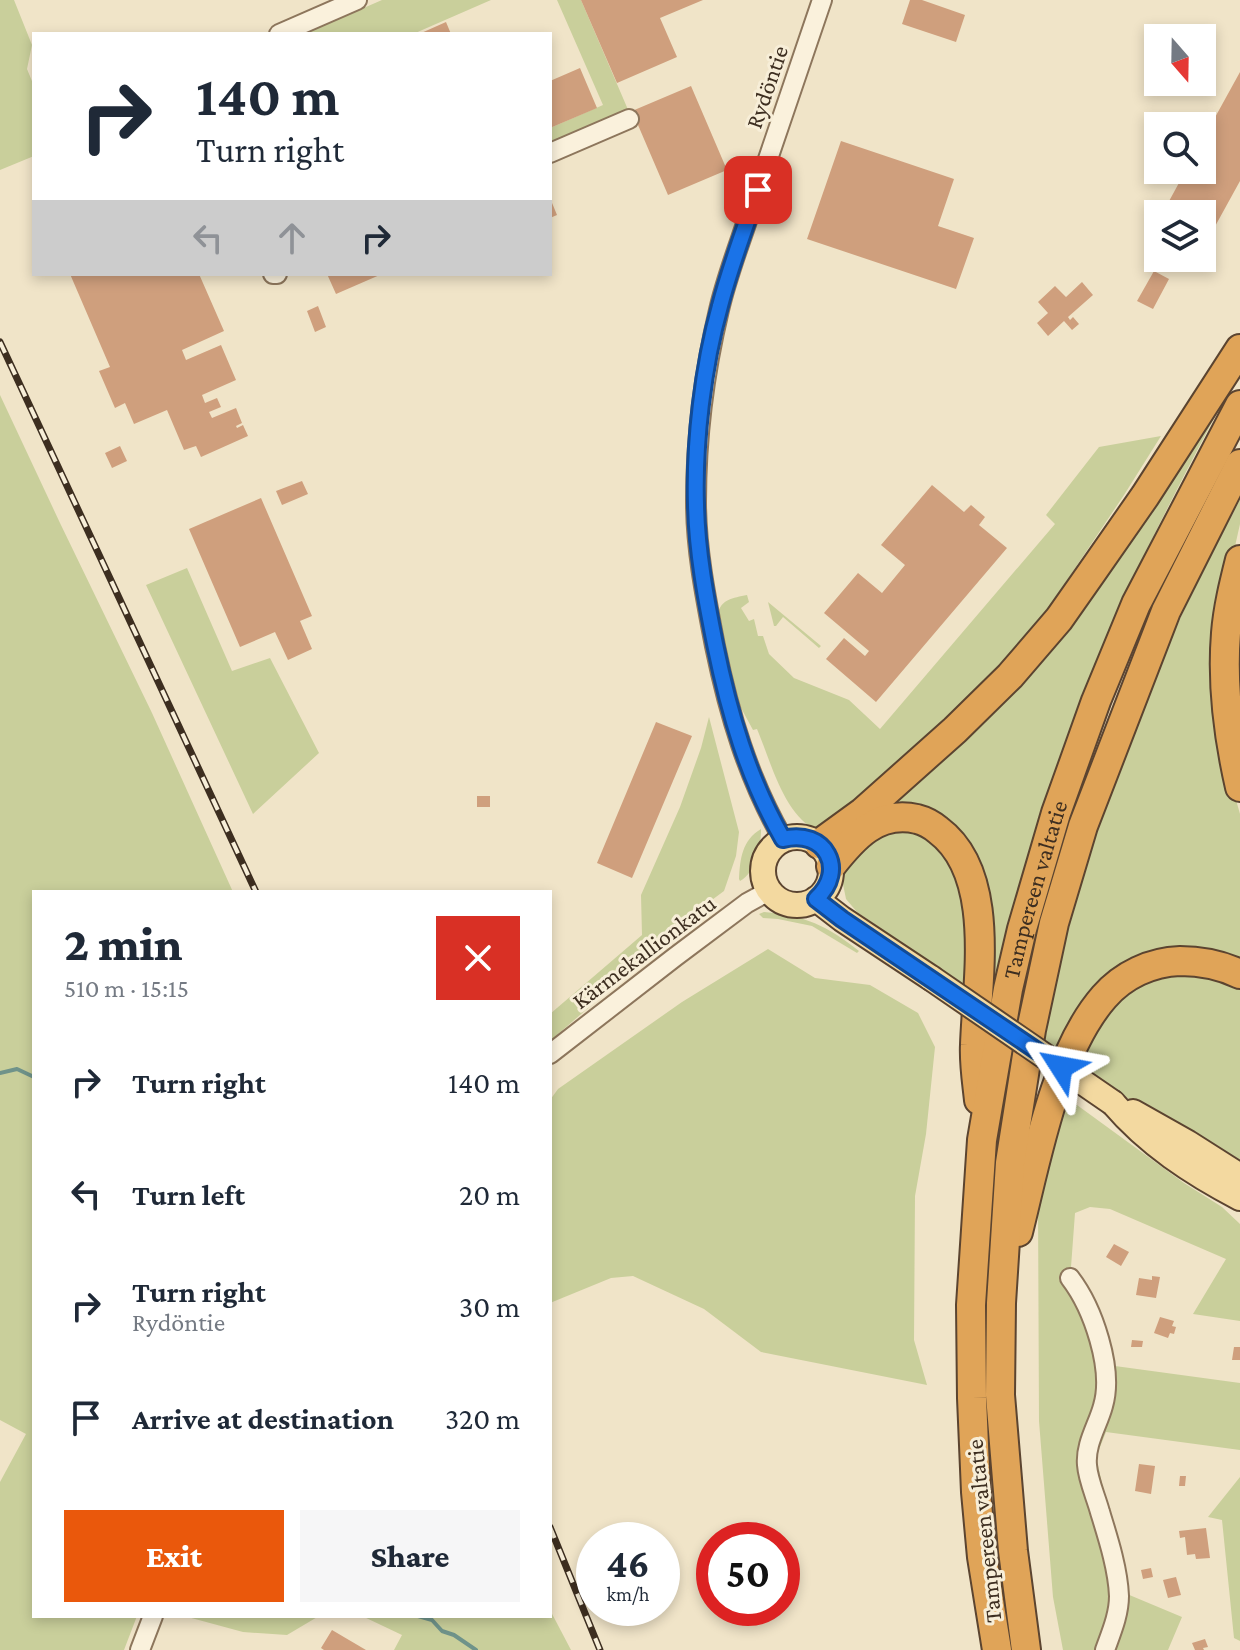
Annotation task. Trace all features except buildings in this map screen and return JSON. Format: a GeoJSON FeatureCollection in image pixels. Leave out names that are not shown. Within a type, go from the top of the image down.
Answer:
{"type":"FeatureCollection","features":[{"type":"Feature","properties":{"kind":"highway"},"geometry":{"type":"LineString","coordinates":[[825,855],[863,812],[1010,676],[1059,619],[1145,496],[1240,349]]}},
{"type":"Feature","properties":{"kind":"highway","name":"Tampereen valtatie"},"geometry":{"type":"LineString","coordinates":[[997,1650],[982,1557],[976,1492],[971,1305],[982,1140],[1011,974],[1056,813],[1096,701],[1136,604],[1240,405]]}},
{"type":"Feature","properties":{"kind":"highway","name":"Tampereen valtatie"},"geometry":{"type":"LineString","coordinates":[[1026,1650],[1005,1471],[1000,1395],[1001,1303],[1010,1163],[1034,1017],[1054,923],[1083,826],[1166,611],[1240,464]]}},
{"type":"Feature","properties":{"kind":"highway"},"geometry":{"type":"LineString","coordinates":[[1240,560],[1229,607],[1225,652],[1230,730],[1240,787]]}},
{"type":"Feature","properties":{"kind":"highway"},"geometry":{"type":"LineString","coordinates":[[825,855],[871,824],[905,817],[934,827],[953,843],[966,863],[975,890],[978,915],[974,1050],[982,1140]]}},
{"type":"Feature","properties":{"kind":"highway"},"geometry":{"type":"LineString","coordinates":[[1001,1303],[1047,1119],[1069,1058],[1095,1008],[1122,980],[1154,965],[1177,961],[1204,963],[1240,974]]}},
{"type":"Feature","properties":{"kind":"main road"},"geometry":{"type":"LineString","coordinates":[[804,837],[825,855],[830,882],[825,892],[816,899],[807,904],[787,904],[769,891],[763,864],[771,848],[783,839],[804,837]]}},
{"type":"Feature","properties":{"kind":"main road"},"geometry":{"type":"LineString","coordinates":[[816,899],[1113,1103],[1136,1113],[1240,1176]]}},
{"type":"Feature","properties":{"kind":"main road"},"geometry":{"type":"LineString","coordinates":[[1113,1103],[1137,1129],[1174,1159],[1240,1198]]}},
{"type":"Feature","properties":{"kind":"street"},"geometry":{"type":"LineString","coordinates":[[284,32],[357,0]]}},
{"type":"Feature","properties":{"kind":"street","name":"Rydöntie"},"geometry":{"type":"LineString","coordinates":[[783,839],[745,759],[726,698],[700,550],[696,505],[697,457],[704,390],[719,306],[822,0]]}},
{"type":"Feature","properties":{"kind":"street"},"geometry":{"type":"LineString","coordinates":[[552,152],[629,119]]}},
{"type":"Feature","properties":{"kind":"street","name":"Kärmekallionkatu"},"geometry":{"type":"LineString","coordinates":[[552,1052],[747,903],[769,891]]}},
{"type":"Feature","properties":{"kind":"street"},"geometry":{"type":"LineString","coordinates":[[1070,1278],[1088,1307],[1108,1384],[1087,1456],[1087,1467],[1119,1596],[1105,1650]]}},
{"type":"Feature","properties":{"kind":"street"},"geometry":{"type":"LineString","coordinates":[[140,1650],[152,1618]]}},
{"type":"Feature","properties":{"kind":"green space"},"geometry":{"type":"Polygon","coordinates":[[[0,0],[14,0],[32,45],[27,69],[32,81],[32,157],[0,170],[0,0]]]}},
{"type":"Feature","properties":{"kind":"green space"},"geometry":{"type":"Polygon","coordinates":[[[382,0],[491,0],[418,32],[309,32],[382,0]]]}},
{"type":"Feature","properties":{"kind":"green space"},"geometry":{"type":"Polygon","coordinates":[[[557,0],[581,0],[629,112],[552,146],[552,127],[603,105],[557,0]]]}},
{"type":"Feature","properties":{"kind":"green space"},"geometry":{"type":"Polygon","coordinates":[[[1240,369],[1138,568],[1088,681],[1039,819],[1012,913],[990,1007],[957,840],[872,818],[946,749],[1240,369]]]}},
{"type":"Feature","properties":{"kind":"green space"},"geometry":{"type":"Polygon","coordinates":[[[0,395],[152,713],[232,890],[32,890],[32,1618],[136,1618],[124,1650],[0,1650],[0,1482],[26,1434],[0,1420],[0,395]]]}},
{"type":"Feature","properties":{"kind":"green space"},"geometry":{"type":"Polygon","coordinates":[[[1161,436],[1025,643],[913,754],[818,831],[806,824],[787,801],[757,729],[753,730],[734,695],[718,615],[721,606],[728,600],[747,595],[749,602],[741,608],[749,621],[754,619],[758,636],[763,636],[769,654],[794,678],[849,700],[880,729],[1055,524],[1046,515],[1099,447],[1161,436]]]}},
{"type":"Feature","properties":{"kind":"green space"},"geometry":{"type":"Polygon","coordinates":[[[1240,499],[1240,524],[1229,573],[1227,768],[1240,814],[1240,966],[1162,954],[1062,1056],[1044,1044],[1067,930],[1092,845],[1154,678],[1196,585],[1240,499]]]}},
{"type":"Feature","properties":{"kind":"green space"},"geometry":{"type":"Polygon","coordinates":[[[187,568],[232,671],[270,658],[319,753],[253,814],[146,585],[187,568]]]}},
{"type":"Feature","properties":{"kind":"green space"},"geometry":{"type":"Polygon","coordinates":[[[768,602],[821,646],[819,648],[783,617],[774,626],[768,602]]]}},
{"type":"Feature","properties":{"kind":"green space"},"geometry":{"type":"Polygon","coordinates":[[[709,717],[739,832],[736,856],[724,891],[650,946],[625,976],[552,1039],[552,1012],[642,935],[641,895],[680,807],[709,717]]]}},
{"type":"Feature","properties":{"kind":"green space"},"geometry":{"type":"Polygon","coordinates":[[[890,826],[934,835],[966,888],[970,993],[857,912],[846,899],[842,879],[846,862],[890,826]]]}},
{"type":"Feature","properties":{"kind":"green space"},"geometry":{"type":"Polygon","coordinates":[[[761,829],[756,858],[750,872],[740,881],[743,851],[761,829]]]}},
{"type":"Feature","properties":{"kind":"green space"},"geometry":{"type":"Polygon","coordinates":[[[764,912],[815,923],[859,951],[857,953],[812,926],[763,918],[759,914],[764,912]]]}},
{"type":"Feature","properties":{"kind":"green space"},"geometry":{"type":"Polygon","coordinates":[[[768,949],[815,978],[870,985],[918,1013],[935,1047],[926,1134],[915,1196],[914,1340],[927,1385],[761,1352],[704,1309],[633,1276],[611,1278],[552,1302],[552,1097],[558,1089],[682,1002],[768,949]]]}},
{"type":"Feature","properties":{"kind":"green space"},"geometry":{"type":"Polygon","coordinates":[[[1193,971],[1240,986],[1240,1160],[1202,1137],[1152,1114],[1076,1065],[1109,1007],[1145,980],[1193,971]]]}},
{"type":"Feature","properties":{"kind":"green space"},"geometry":{"type":"Polygon","coordinates":[[[1066,1097],[1222,1207],[1240,1224],[1240,1321],[1193,1314],[1226,1259],[1110,1209],[1090,1207],[1075,1213],[1071,1267],[1095,1301],[1115,1366],[1240,1383],[1240,1450],[1106,1432],[1096,1457],[1127,1594],[1182,1617],[1168,1650],[1063,1650],[1053,1597],[1039,1421],[1038,1202],[1066,1097]]]}},
{"type":"Feature","properties":{"kind":"green space"},"geometry":{"type":"Polygon","coordinates":[[[1240,1477],[1240,1641],[1234,1638],[1222,1520],[1208,1517],[1240,1477]]]}},
{"type":"Feature","properties":{"kind":"green space"},"geometry":{"type":"Polygon","coordinates":[[[552,1614],[571,1650],[394,1650],[402,1635],[366,1618],[552,1618],[552,1614]]]}},
{"type":"Feature","properties":{"kind":"green space"},"geometry":{"type":"Polygon","coordinates":[[[191,1618],[316,1618],[287,1635],[243,1632],[191,1618]]]}},
{"type":"Feature","properties":{"kind":"waterway"},"geometry":{"type":"LineString","coordinates":[[0,1073],[17,1069],[32,1076]]}},
{"type":"Feature","properties":{"kind":"waterway"},"geometry":{"type":"LineString","coordinates":[[425,1618],[476,1650]]}},
{"type":"Feature","properties":{"kind":"railway"},"geometry":{"type":"LineString","coordinates":[[0,342],[255,890]]}},
{"type":"Feature","properties":{"kind":"railway"},"geometry":{"type":"LineString","coordinates":[[552,1532],[600,1650]]}},
{"type":"Feature","properties":{"kind":"route"},"geometry":{"type":"LineString","coordinates":[[758,190],[719,306],[700,414],[697,457],[696,505],[705,594],[726,698],[745,759],[783,839],[793,836],[812,839],[830,859],[830,882],[825,892],[816,899],[1061,1067]]}}]}
